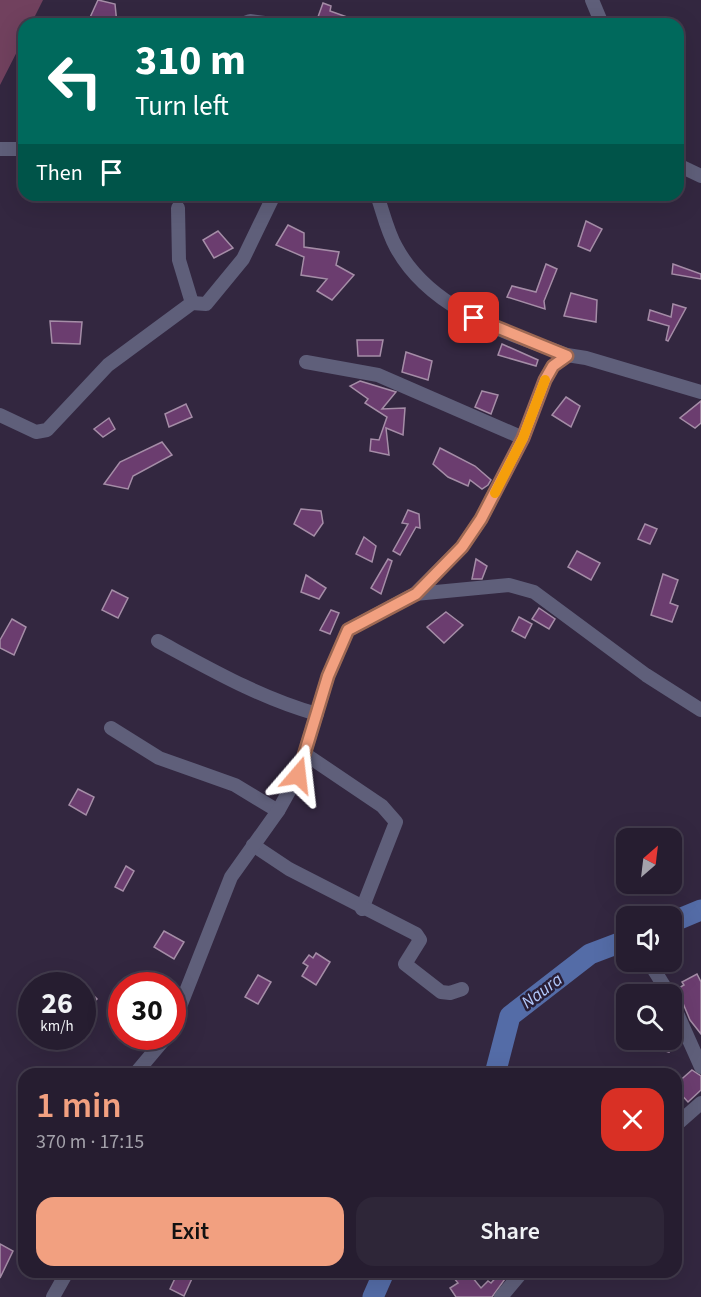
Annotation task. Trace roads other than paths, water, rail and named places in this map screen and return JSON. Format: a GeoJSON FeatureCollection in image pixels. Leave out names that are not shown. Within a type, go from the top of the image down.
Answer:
{"type":"FeatureCollection","features":[{"type":"Feature","properties":{"kind":"street"},"geometry":{"type":"LineString","coordinates":[[592,0],[600,18]]}},
{"type":"Feature","properties":{"kind":"street"},"geometry":{"type":"LineString","coordinates":[[0,149],[18,148]]}},
{"type":"Feature","properties":{"kind":"street"},"geometry":{"type":"LineString","coordinates":[[684,168],[701,176]]}},
{"type":"Feature","properties":{"kind":"street"},"geometry":{"type":"LineString","coordinates":[[0,415],[36,432],[47,430],[108,364],[192,303],[206,304],[224,285],[254,241],[271,201]]}},
{"type":"Feature","properties":{"kind":"street"},"geometry":{"type":"LineString","coordinates":[[379,201],[396,248],[443,300],[499,330],[567,356],[594,360],[701,392]]}},
{"type":"Feature","properties":{"kind":"street"},"geometry":{"type":"LineString","coordinates":[[178,208],[178,260],[192,303]]}},
{"type":"Feature","properties":{"kind":"street"},"geometry":{"type":"LineString","coordinates":[[186,991],[225,889],[253,844],[278,811],[298,775],[328,676],[348,630],[416,594],[462,547],[481,519],[523,438],[545,380],[553,366],[567,356]]}},
{"type":"Feature","properties":{"kind":"street"},"geometry":{"type":"LineString","coordinates":[[306,362],[378,375],[523,438]]}},
{"type":"Feature","properties":{"kind":"street"},"geometry":{"type":"LineString","coordinates":[[416,594],[509,585],[534,592],[646,675],[701,710]]}},
{"type":"Feature","properties":{"kind":"street"},"geometry":{"type":"LineString","coordinates":[[158,641],[244,688],[284,705],[317,714]]}},
{"type":"Feature","properties":{"kind":"street"},"geometry":{"type":"LineString","coordinates":[[111,728],[159,758],[235,785],[278,811]]}},
{"type":"Feature","properties":{"kind":"street"},"geometry":{"type":"LineString","coordinates":[[305,754],[382,806],[396,822],[362,909]]}},
{"type":"Feature","properties":{"kind":"street"},"geometry":{"type":"LineString","coordinates":[[253,844],[289,869],[362,909],[419,936],[417,945],[405,961],[408,966],[441,992],[450,993],[462,989]]}},
{"type":"Feature","properties":{"kind":"street"},"geometry":{"type":"LineString","coordinates":[[682,1024],[701,1067]]}},
{"type":"Feature","properties":{"kind":"street"},"geometry":{"type":"LineString","coordinates":[[140,1068],[155,1050]]}},
{"type":"Feature","properties":{"kind":"street"},"geometry":{"type":"LineString","coordinates":[[682,1120],[701,1103]]}},
{"type":"Feature","properties":{"kind":"street"},"geometry":{"type":"LineString","coordinates":[[52,1297],[63,1278]]}},
{"type":"Feature","properties":{"kind":"street"},"geometry":{"type":"LineString","coordinates":[[501,1297],[517,1278]]}},
{"type":"Feature","properties":{"kind":"waterway","name":"Naura"},"geometry":{"type":"LineString","coordinates":[[682,918],[701,910]]}},
{"type":"Feature","properties":{"kind":"waterway","name":"Naura"},"geometry":{"type":"LineString","coordinates":[[497,1068],[510,1016],[590,954],[616,944]]}},
{"type":"Feature","properties":{"kind":"waterway","name":"Naura"},"geometry":{"type":"LineString","coordinates":[[373,1297],[381,1278]]}}]}
